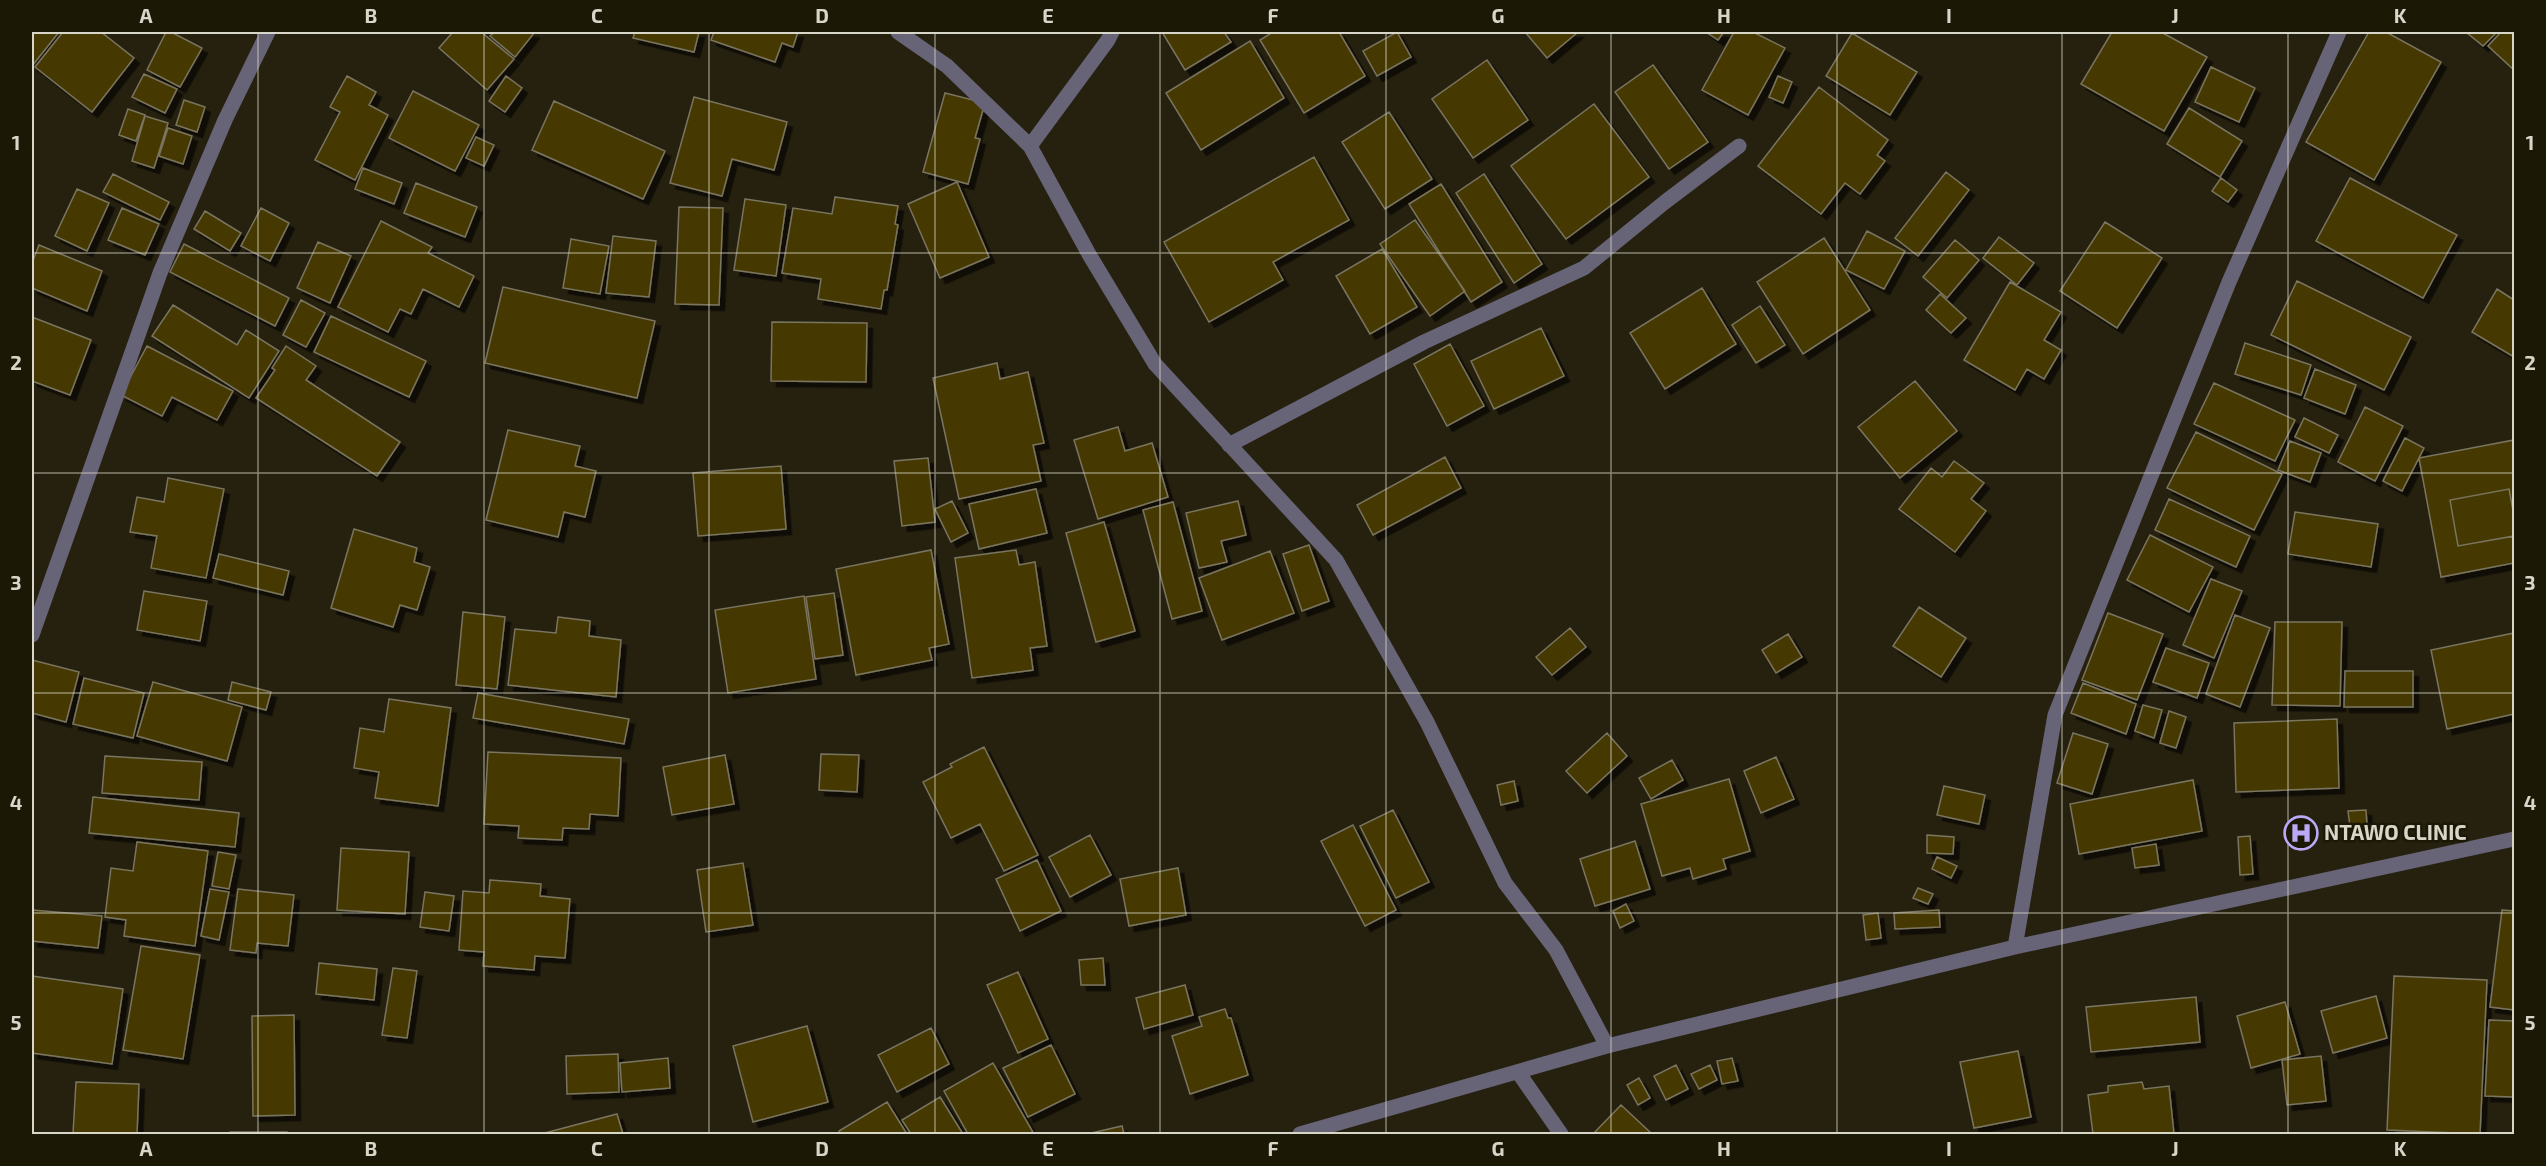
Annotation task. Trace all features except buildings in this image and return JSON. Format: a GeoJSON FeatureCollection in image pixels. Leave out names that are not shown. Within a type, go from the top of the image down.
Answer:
{"type":"FeatureCollection","features":[{"type":"Feature","properties":{"kind":"street"},"geometry":{"type":"LineString","coordinates":[[32,634],[160,273],[225,120],[268,32]]}},
{"type":"Feature","properties":{"kind":"street"},"geometry":{"type":"LineString","coordinates":[[898,32],[946,66],[1030,146],[1090,256],[1155,364],[1336,560],[1426,722],[1505,883],[1556,950],[1607,1046]]}},
{"type":"Feature","properties":{"kind":"street"},"geometry":{"type":"LineString","coordinates":[[1030,146],[1112,32]]}},
{"type":"Feature","properties":{"kind":"street"},"geometry":{"type":"LineString","coordinates":[[2014,947],[2055,715],[2229,282],[2339,32]]}},
{"type":"Feature","properties":{"kind":"street"},"geometry":{"type":"LineString","coordinates":[[1229,445],[1424,342],[1584,268],[1665,202],[1739,147]]}},
{"type":"Feature","properties":{"kind":"street"},"geometry":{"type":"LineString","coordinates":[[1300,1134],[1607,1046],[2014,947],[2514,839]]}},
{"type":"Feature","properties":{"kind":"street"},"geometry":{"type":"LineString","coordinates":[[1518,1072],[1561,1134]]}},
{"type":"Feature","properties":{"kind":"place","name":"NTAWO CLINIC"},"geometry":{"type":"Point","coordinates":[2301,833]}}]}
